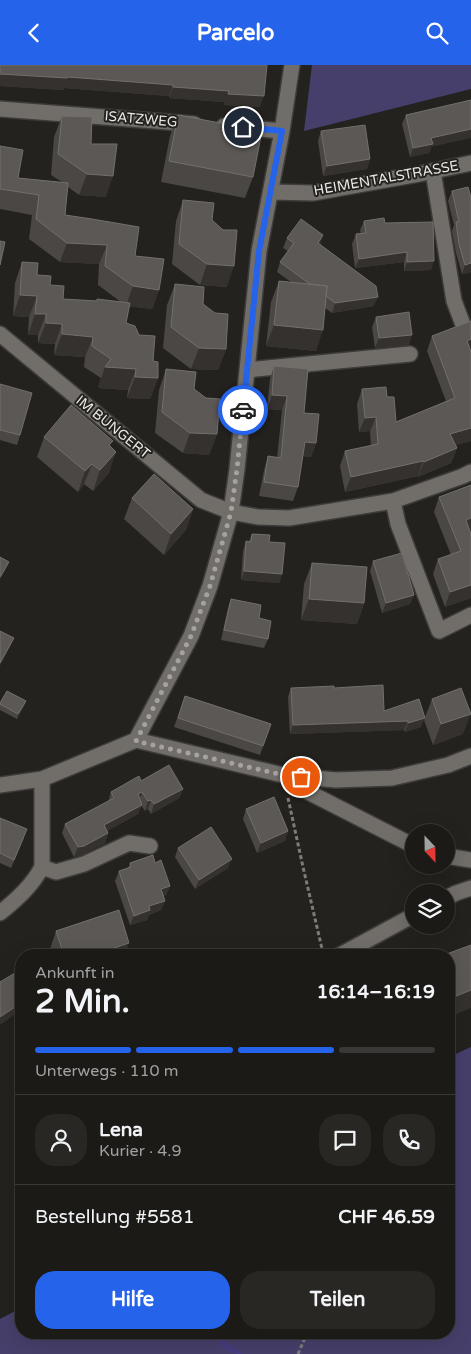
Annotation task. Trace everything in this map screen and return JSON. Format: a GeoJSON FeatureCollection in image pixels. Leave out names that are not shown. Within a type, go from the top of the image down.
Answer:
{"type":"FeatureCollection","features":[{"type":"Feature","properties":{"kind":"street"},"geometry":{"type":"LineString","coordinates":[[136,741],[191,636],[210,586],[231,512],[259,251],[282,131],[292,65]]}},
{"type":"Feature","properties":{"kind":"street","name":"ISATZWEG"},"geometry":{"type":"LineString","coordinates":[[0,109],[282,131]]}},
{"type":"Feature","properties":{"kind":"street","name":"HEIMENTALSTRASSE"},"geometry":{"type":"LineString","coordinates":[[271,192],[313,193],[471,163]]}},
{"type":"Feature","properties":{"kind":"street"},"geometry":{"type":"LineString","coordinates":[[433,171],[454,301],[462,322]]}},
{"type":"Feature","properties":{"kind":"street","name":"IM BUNGERT"},"geometry":{"type":"LineString","coordinates":[[0,334],[201,500],[231,512],[258,517],[289,518],[394,501],[463,477],[471,472]]}},
{"type":"Feature","properties":{"kind":"street"},"geometry":{"type":"LineString","coordinates":[[247,370],[410,354]]}},
{"type":"Feature","properties":{"kind":"street"},"geometry":{"type":"LineString","coordinates":[[394,501],[398,524],[439,631],[471,615]]}},
{"type":"Feature","properties":{"kind":"street"},"geometry":{"type":"LineString","coordinates":[[0,785],[42,779],[136,741],[283,775],[336,780],[392,778],[448,765],[471,756]]}},
{"type":"Feature","properties":{"kind":"street"},"geometry":{"type":"LineString","coordinates":[[283,775],[310,793],[405,841]]}},
{"type":"Feature","properties":{"kind":"street"},"geometry":{"type":"LineString","coordinates":[[0,913],[18,898],[37,876],[42,867],[42,779]]}},
{"type":"Feature","properties":{"kind":"street"},"geometry":{"type":"LineString","coordinates":[[42,867],[56,872],[84,864],[129,843],[150,846]]}},
{"type":"Feature","properties":{"kind":"street"},"geometry":{"type":"LineString","coordinates":[[455,857],[471,860]]}},
{"type":"Feature","properties":{"kind":"street"},"geometry":{"type":"LineString","coordinates":[[455,894],[471,888]]}},
{"type":"Feature","properties":{"kind":"street"},"geometry":{"type":"LineString","coordinates":[[351,949],[405,920]]}},
{"type":"Feature","properties":{"kind":"path"},"geometry":{"type":"LineString","coordinates":[[283,775],[322,949]]}},
{"type":"Feature","properties":{"kind":"path"},"geometry":{"type":"LineString","coordinates":[[298,1354],[304,1339]]}},
{"type":"Feature","properties":{"kind":"shaded area"},"geometry":{"type":"Polygon","coordinates":[[[312,65],[471,65],[471,89],[304,131],[312,65]]]}},
{"type":"Feature","properties":{"kind":"shaded area"},"geometry":{"type":"Polygon","coordinates":[[[471,1047],[471,1354],[0,1354],[0,1319],[15,1311],[15,1339],[455,1339],[455,1054],[471,1047]]]}},
{"type":"Feature","properties":{"kind":"building"},"geometry":{"type":"Polygon","coordinates":[[[0,65],[267,65],[264,96],[228,94],[229,91],[173,87],[173,85],[0,74],[0,65]]]}},
{"type":"Feature","properties":{"kind":"building"},"geometry":{"type":"Polygon","coordinates":[[[471,100],[471,129],[431,138],[433,144],[413,148],[406,115],[471,100]]]}},
{"type":"Feature","properties":{"kind":"building"},"geometry":{"type":"Polygon","coordinates":[[[178,115],[262,131],[253,177],[169,161],[178,115]]]}},
{"type":"Feature","properties":{"kind":"building"},"geometry":{"type":"Polygon","coordinates":[[[62,116],[92,117],[91,144],[117,144],[113,176],[87,174],[58,154],[62,116]]]}},
{"type":"Feature","properties":{"kind":"building"},"geometry":{"type":"Polygon","coordinates":[[[365,125],[370,159],[327,166],[321,131],[365,125]]]}},
{"type":"Feature","properties":{"kind":"building"},"geometry":{"type":"Polygon","coordinates":[[[0,146],[23,150],[18,178],[68,183],[65,215],[139,227],[135,256],[164,259],[159,290],[133,286],[105,266],[107,245],[67,243],[36,219],[39,195],[0,189],[0,146]]]}},
{"type":"Feature","properties":{"kind":"building"},"geometry":{"type":"Polygon","coordinates":[[[468,187],[471,198],[471,263],[465,265],[459,244],[456,222],[459,222],[452,191],[468,187]]]}},
{"type":"Feature","properties":{"kind":"building"},"geometry":{"type":"Polygon","coordinates":[[[183,200],[214,203],[212,220],[223,230],[237,230],[234,266],[207,264],[179,244],[183,200]]]}},
{"type":"Feature","properties":{"kind":"building"},"geometry":{"type":"Polygon","coordinates":[[[384,218],[385,223],[433,222],[434,261],[407,262],[407,252],[359,259],[356,234],[366,233],[364,221],[384,218]]]}},
{"type":"Feature","properties":{"kind":"building"},"geometry":{"type":"Polygon","coordinates":[[[301,219],[323,235],[318,243],[376,286],[378,297],[335,303],[326,296],[327,286],[310,284],[280,262],[294,243],[287,238],[301,219]]]}},
{"type":"Feature","properties":{"kind":"building"},"geometry":{"type":"Polygon","coordinates":[[[0,241],[5,242],[0,265],[0,241]]]}},
{"type":"Feature","properties":{"kind":"building"},"geometry":{"type":"Polygon","coordinates":[[[22,262],[38,263],[37,275],[51,276],[50,285],[64,286],[63,299],[97,301],[97,299],[130,303],[126,323],[135,326],[139,335],[155,336],[153,361],[158,362],[158,378],[135,377],[136,369],[105,367],[111,359],[92,346],[93,337],[62,334],[62,324],[46,323],[46,314],[35,314],[37,296],[20,295],[22,262]]]}},
{"type":"Feature","properties":{"kind":"building"},"geometry":{"type":"Polygon","coordinates":[[[279,281],[327,286],[323,330],[274,325],[279,281]]]}},
{"type":"Feature","properties":{"kind":"building"},"geometry":{"type":"Polygon","coordinates":[[[175,284],[204,287],[203,304],[215,313],[228,314],[226,349],[199,348],[171,327],[175,284]]]}},
{"type":"Feature","properties":{"kind":"building"},"geometry":{"type":"Polygon","coordinates":[[[409,312],[412,335],[379,338],[376,317],[409,312]]]}},
{"type":"Feature","properties":{"kind":"building"},"geometry":{"type":"Polygon","coordinates":[[[471,321],[471,339],[467,341],[471,352],[471,428],[450,434],[457,448],[424,462],[351,477],[345,451],[378,444],[376,417],[365,418],[362,389],[386,387],[387,397],[394,397],[396,422],[455,398],[432,336],[471,321]]]}},
{"type":"Feature","properties":{"kind":"building"},"geometry":{"type":"Polygon","coordinates":[[[274,366],[308,369],[304,413],[319,414],[316,443],[305,442],[298,487],[264,482],[268,456],[281,458],[287,396],[272,395],[274,366]]]}},
{"type":"Feature","properties":{"kind":"building"},"geometry":{"type":"Polygon","coordinates":[[[166,369],[196,372],[194,389],[206,398],[220,399],[217,434],[190,433],[162,412],[166,369]]]}},
{"type":"Feature","properties":{"kind":"building"},"geometry":{"type":"Polygon","coordinates":[[[0,384],[32,393],[20,435],[0,430],[0,384]]]}},
{"type":"Feature","properties":{"kind":"building"},"geometry":{"type":"Polygon","coordinates":[[[71,405],[113,441],[109,445],[116,452],[100,470],[92,464],[85,471],[44,437],[71,405]]]}},
{"type":"Feature","properties":{"kind":"building"},"geometry":{"type":"Polygon","coordinates":[[[154,474],[193,509],[171,534],[132,498],[154,474]]]}},
{"type":"Feature","properties":{"kind":"building"},"geometry":{"type":"Polygon","coordinates":[[[471,485],[471,518],[466,520],[471,534],[471,585],[450,592],[438,559],[461,551],[439,497],[471,485]]]}},
{"type":"Feature","properties":{"kind":"building"},"geometry":{"type":"Polygon","coordinates":[[[252,534],[270,535],[269,542],[285,543],[282,574],[244,571],[246,541],[251,542],[252,534]]]}},
{"type":"Feature","properties":{"kind":"building"},"geometry":{"type":"Polygon","coordinates":[[[402,553],[414,595],[386,603],[373,561],[402,553]]]}},
{"type":"Feature","properties":{"kind":"building"},"geometry":{"type":"Polygon","coordinates":[[[0,557],[9,562],[0,577],[0,557]]]}},
{"type":"Feature","properties":{"kind":"building"},"geometry":{"type":"Polygon","coordinates":[[[312,563],[367,567],[364,603],[309,599],[312,563]]]}},
{"type":"Feature","properties":{"kind":"building"},"geometry":{"type":"Polygon","coordinates":[[[231,599],[261,605],[259,618],[271,621],[268,639],[224,630],[231,599]]]}},
{"type":"Feature","properties":{"kind":"building"},"geometry":{"type":"Polygon","coordinates":[[[0,631],[14,638],[0,663],[0,631]]]}},
{"type":"Feature","properties":{"kind":"building"},"geometry":{"type":"Polygon","coordinates":[[[383,685],[384,711],[419,699],[425,718],[408,723],[408,721],[293,725],[291,688],[383,685]]]}},
{"type":"Feature","properties":{"kind":"building"},"geometry":{"type":"Polygon","coordinates":[[[461,688],[471,714],[441,724],[432,699],[461,688]]]}},
{"type":"Feature","properties":{"kind":"building"},"geometry":{"type":"Polygon","coordinates":[[[7,691],[26,701],[18,714],[0,704],[7,691]]]}},
{"type":"Feature","properties":{"kind":"building"},"geometry":{"type":"Polygon","coordinates":[[[185,696],[271,724],[263,746],[178,718],[185,696]]]}},
{"type":"Feature","properties":{"kind":"building"},"geometry":{"type":"Polygon","coordinates":[[[169,765],[183,789],[154,804],[151,800],[148,801],[142,792],[138,794],[142,805],[104,825],[108,833],[84,846],[78,847],[65,824],[114,798],[111,792],[139,776],[141,781],[169,765]]]}},
{"type":"Feature","properties":{"kind":"building"},"geometry":{"type":"Polygon","coordinates":[[[274,797],[288,831],[261,843],[246,809],[274,797]]]}},
{"type":"Feature","properties":{"kind":"building"},"geometry":{"type":"Polygon","coordinates":[[[0,818],[27,829],[14,860],[0,853],[0,818]]]}},
{"type":"Feature","properties":{"kind":"building"},"geometry":{"type":"Polygon","coordinates":[[[211,827],[232,859],[199,880],[178,848],[211,827]]]}},
{"type":"Feature","properties":{"kind":"building"},"geometry":{"type":"Polygon","coordinates":[[[153,855],[155,863],[161,860],[170,886],[161,889],[165,901],[149,906],[150,910],[134,916],[119,871],[131,867],[130,863],[153,855]]]}},
{"type":"Feature","properties":{"kind":"building"},"geometry":{"type":"Polygon","coordinates":[[[119,910],[129,943],[112,949],[62,949],[56,931],[119,910]]]}},
{"type":"Feature","properties":{"kind":"building"},"geometry":{"type":"Polygon","coordinates":[[[471,945],[471,990],[455,997],[455,951],[471,945]]]}},
{"type":"Feature","properties":{"kind":"building"},"geometry":{"type":"Polygon","coordinates":[[[15,973],[15,1007],[0,1017],[0,982],[15,973]]]}},
{"type":"Feature","properties":{"kind":"waterway"},"geometry":{"type":"LineString","coordinates":[[222,1339],[224,1345],[239,1354]]}},
{"type":"Feature","properties":{"kind":"way so far"},"geometry":{"type":"LineString","coordinates":[[243,410],[231,512],[210,586],[191,636],[136,741],[283,775],[301,777]]}},
{"type":"Feature","properties":{"kind":"route"},"geometry":{"type":"LineString","coordinates":[[243,127],[282,131],[259,251],[243,410]]}}]}
